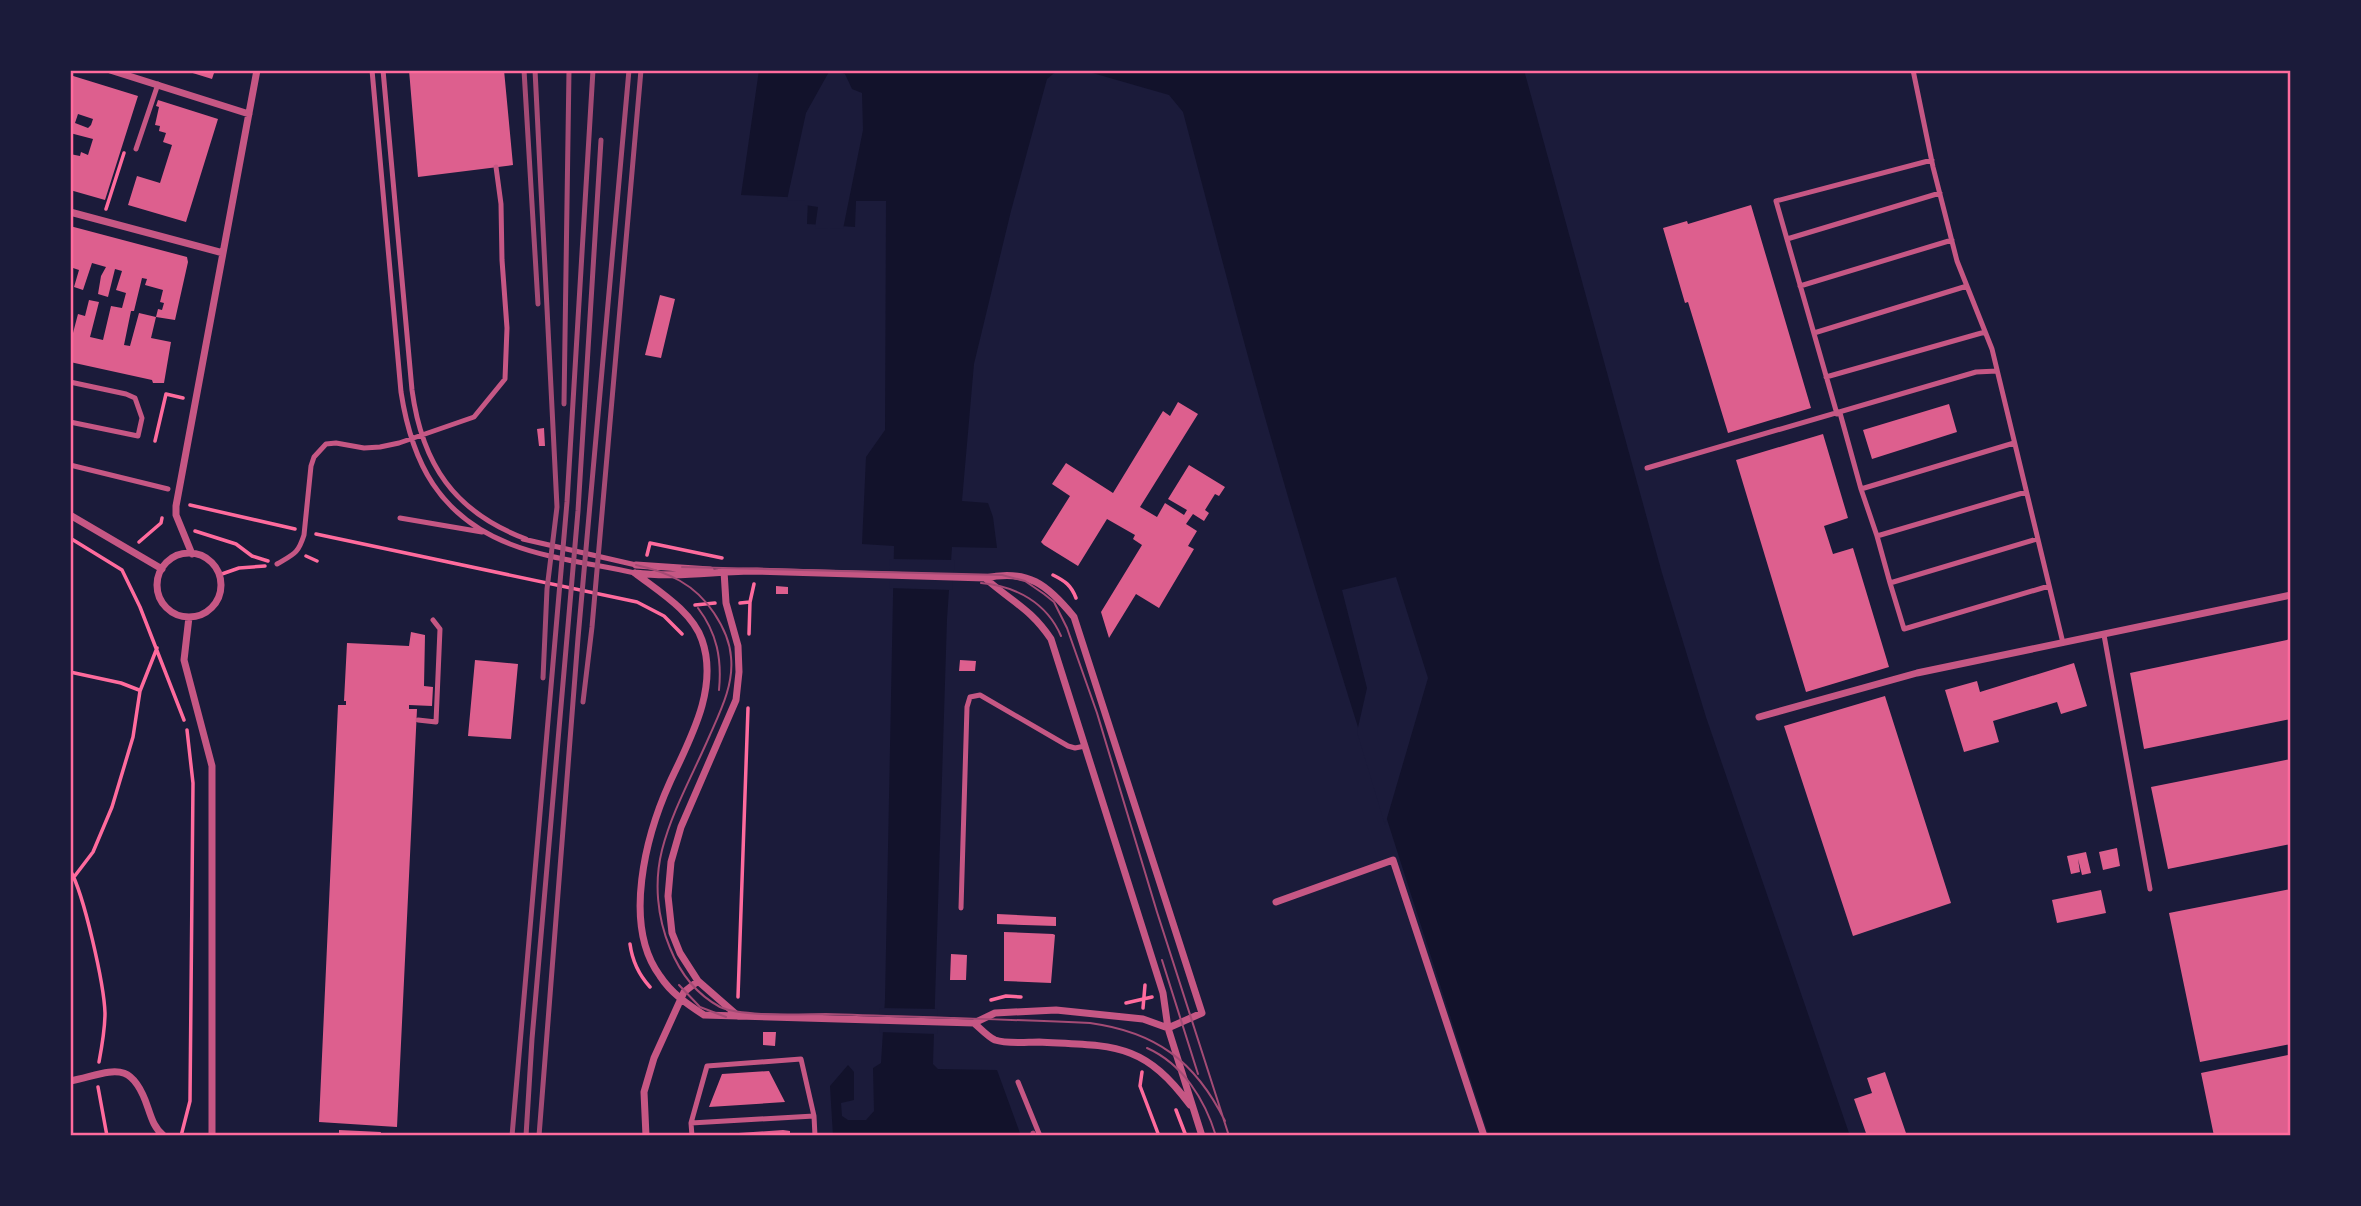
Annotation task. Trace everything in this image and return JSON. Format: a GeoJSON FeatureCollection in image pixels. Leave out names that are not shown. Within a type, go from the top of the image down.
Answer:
{"type":"FeatureCollection","features":[{"type":"Feature","properties":{"kind":"street"},"geometry":{"type":"LineString","coordinates":[[110,70],[249,114]]}},
{"type":"Feature","properties":{"kind":"street"},"geometry":{"type":"LineString","coordinates":[[192,554],[176,515],[257,70]]}},
{"type":"Feature","properties":{"kind":"street"},"geometry":{"type":"LineString","coordinates":[[70,212],[223,253]]}},
{"type":"Feature","properties":{"kind":"street"},"geometry":{"type":"LineString","coordinates":[[70,515],[162,569]]}},
{"type":"Feature","properties":{"kind":"street"},"geometry":{"type":"LineString","coordinates":[[192,554],[213,564],[221,587],[211,608],[201,615],[189,617],[171,611],[159,597],[157,587],[162,569],[171,559],[192,554]]}},
{"type":"Feature","properties":{"kind":"street"},"geometry":{"type":"LineString","coordinates":[[682,566],[724,571],[788,573],[984,578],[1002,575],[1027,576],[1054,593],[1074,617],[1202,1013],[1168,1028],[1143,1019],[1055,1010],[995,1013],[974,1023],[948,1023],[704,1015],[681,1000],[659,976],[646,950],[640,919],[642,893],[646,851],[669,785],[704,700],[707,674],[703,642],[693,623],[635,569],[682,566]]}},
{"type":"Feature","properties":{"kind":"street"},"geometry":{"type":"LineString","coordinates":[[635,569],[682,576],[724,571]]}},
{"type":"Feature","properties":{"kind":"street"},"geometry":{"type":"LineString","coordinates":[[724,571],[726,603],[738,646],[736,700],[681,827],[671,862],[668,896],[671,933],[680,953],[698,981],[737,1016]]}},
{"type":"Feature","properties":{"kind":"street"},"geometry":{"type":"LineString","coordinates":[[984,578],[1023,606],[1051,639],[1163,993],[1168,1028],[1202,1136]]}},
{"type":"Feature","properties":{"kind":"street"},"geometry":{"type":"LineString","coordinates":[[1759,717],[1917,673],[2291,596]]}},
{"type":"Feature","properties":{"kind":"street"},"geometry":{"type":"LineString","coordinates":[[189,617],[184,660],[212,766],[212,1136]]}},
{"type":"Feature","properties":{"kind":"street"},"geometry":{"type":"LineString","coordinates":[[1276,902],[1392,860],[1484,1136]]}},
{"type":"Feature","properties":{"kind":"street"},"geometry":{"type":"LineString","coordinates":[[646,1136],[644,1092],[654,1058],[684,992],[698,981]]}},
{"type":"Feature","properties":{"kind":"street"},"geometry":{"type":"LineString","coordinates":[[974,1023],[995,1040],[1101,1046],[1136,1054],[1175,1085],[1194,1110]]}},
{"type":"Feature","properties":{"kind":"street"},"geometry":{"type":"LineString","coordinates":[[70,1081],[124,1072],[141,1088],[157,1130],[164,1136]]}},
{"type":"Feature","properties":{"kind":"lane"},"geometry":{"type":"LineString","coordinates":[[372,70],[405,419],[414,449],[432,483],[451,506],[487,533],[524,549],[635,569]]}},
{"type":"Feature","properties":{"kind":"lane"},"geometry":{"type":"LineString","coordinates":[[383,70],[415,415],[431,461],[449,487],[482,517],[509,533],[635,569]]}},
{"type":"Feature","properties":{"kind":"lane"},"geometry":{"type":"LineString","coordinates":[[1913,70],[1952,240],[1997,371],[2063,643]]}},
{"type":"Feature","properties":{"kind":"lane"},"geometry":{"type":"LineString","coordinates":[[136,149],[158,84]]}},
{"type":"Feature","properties":{"kind":"lane"},"geometry":{"type":"LineString","coordinates":[[1932,160],[1776,201],[1826,377],[1904,629],[2049,586]]}},
{"type":"Feature","properties":{"kind":"lane"},"geometry":{"type":"LineString","coordinates":[[277,564],[298,552],[301,545],[314,457],[326,444],[335,443],[364,449],[380,447],[474,417],[505,379],[507,328],[501,204],[496,167]]}},
{"type":"Feature","properties":{"kind":"lane"},"geometry":{"type":"LineString","coordinates":[[1787,239],[1940,192]]}},
{"type":"Feature","properties":{"kind":"lane"},"geometry":{"type":"LineString","coordinates":[[1800,286],[1952,240]]}},
{"type":"Feature","properties":{"kind":"lane"},"geometry":{"type":"LineString","coordinates":[[1814,333],[1967,286]]}},
{"type":"Feature","properties":{"kind":"lane"},"geometry":{"type":"LineString","coordinates":[[1826,377],[1985,332]]}},
{"type":"Feature","properties":{"kind":"lane"},"geometry":{"type":"LineString","coordinates":[[1647,468],[1976,372],[1997,371]]}},
{"type":"Feature","properties":{"kind":"lane"},"geometry":{"type":"LineString","coordinates":[[70,382],[135,398],[142,418],[138,436],[70,422]]}},
{"type":"Feature","properties":{"kind":"lane"},"geometry":{"type":"LineString","coordinates":[[1861,489],[2014,443]]}},
{"type":"Feature","properties":{"kind":"lane"},"geometry":{"type":"LineString","coordinates":[[70,465],[168,489]]}},
{"type":"Feature","properties":{"kind":"lane"},"geometry":{"type":"LineString","coordinates":[[1877,536],[2026,492]]}},
{"type":"Feature","properties":{"kind":"lane"},"geometry":{"type":"LineString","coordinates":[[400,518],[526,539]]}},
{"type":"Feature","properties":{"kind":"lane"},"geometry":{"type":"LineString","coordinates":[[1890,583],[2038,538]]}},
{"type":"Feature","properties":{"kind":"lane"},"geometry":{"type":"LineString","coordinates":[[418,720],[436,722],[440,629],[433,620]]}},
{"type":"Feature","properties":{"kind":"lane"},"geometry":{"type":"LineString","coordinates":[[2104,635],[2150,889]]}},
{"type":"Feature","properties":{"kind":"lane"},"geometry":{"type":"LineString","coordinates":[[961,908],[967,707],[970,697],[981,695],[1068,746],[1085,746]]}},
{"type":"Feature","properties":{"kind":"lane"},"geometry":{"type":"LineString","coordinates":[[692,1136],[691,1123],[707,1066],[801,1059],[814,1116],[815,1136]]}},
{"type":"Feature","properties":{"kind":"lane"},"geometry":{"type":"LineString","coordinates":[[1018,1082],[1040,1136]]}},
{"type":"Feature","properties":{"kind":"lane"},"geometry":{"type":"LineString","coordinates":[[691,1123],[814,1116]]}},
{"type":"Feature","properties":{"kind":"path"},"geometry":{"type":"LineString","coordinates":[[155,441],[166,394],[195,400]]}},
{"type":"Feature","properties":{"kind":"path"},"geometry":{"type":"LineString","coordinates":[[189,505],[302,531]]}},
{"type":"Feature","properties":{"kind":"path"},"geometry":{"type":"LineString","coordinates":[[122,570],[130,550],[160,523],[164,513],[185,520],[195,531],[236,544],[252,556],[277,564]]}},
{"type":"Feature","properties":{"kind":"path"},"geometry":{"type":"LineString","coordinates":[[314,534],[637,602],[664,616],[677,627]]}},
{"type":"Feature","properties":{"kind":"path"},"geometry":{"type":"LineString","coordinates":[[70,538],[122,570],[157,648],[187,726],[193,783],[190,1101],[181,1136]]}},
{"type":"Feature","properties":{"kind":"path"},"geometry":{"type":"LineString","coordinates":[[219,575],[239,568],[277,564]]}},
{"type":"Feature","properties":{"kind":"path"},"geometry":{"type":"LineString","coordinates":[[750,602],[757,571]]}},
{"type":"Feature","properties":{"kind":"path"},"geometry":{"type":"LineString","coordinates":[[74,877],[93,852],[112,807],[133,737],[140,691],[157,648]]}},
{"type":"Feature","properties":{"kind":"path"},"geometry":{"type":"LineString","coordinates":[[70,672],[121,683],[140,691]]}},
{"type":"Feature","properties":{"kind":"path"},"geometry":{"type":"LineString","coordinates":[[737,1016],[746,702],[741,713]]}},
{"type":"Feature","properties":{"kind":"path"},"geometry":{"type":"LineString","coordinates":[[70,870],[89,931],[105,1012],[98,1075],[99,1097],[107,1136]]}},
{"type":"Feature","properties":{"kind":"path"},"geometry":{"type":"LineString","coordinates":[[1143,1000],[1143,1019]]}},
{"type":"Feature","properties":{"kind":"path"},"geometry":{"type":"LineString","coordinates":[[1143,1058],[1140,1086],[1159,1136]]}},
{"type":"Feature","properties":{"kind":"path"},"geometry":{"type":"LineString","coordinates":[[1141,1073],[1149,1079]]}},
{"type":"Feature","properties":{"kind":"path"},"geometry":{"type":"LineString","coordinates":[[1171,1101],[1186,1136]]}},
{"type":"Feature","properties":{"kind":"shaded area"},"geometry":{"type":"Polygon","coordinates":[[[759,70],[1058,70],[1047,79],[1011,211],[974,364],[962,501],[988,503],[993,517],[997,548],[952,547],[947,619],[933,1064],[938,1069],[997,1070],[1021,1136],[833,1136],[830,1086],[848,1065],[854,1072],[854,1100],[841,1103],[842,1116],[848,1120],[866,1120],[874,1111],[873,1068],[881,1063],[885,999],[894,546],[862,544],[866,457],[885,430],[886,201],[856,201],[855,227],[807,224],[808,198],[741,195],[759,70]]]}},
{"type":"Feature","properties":{"kind":"shaded area"},"geometry":{"type":"Polygon","coordinates":[[[1082,70],[1524,70],[1662,573],[1706,717],[1850,1136],[1489,1136],[1310,571],[1255,382],[1183,112],[1169,95],[1082,70]]]}},
{"type":"Feature","properties":{"kind":"pier"},"geometry":{"type":"Polygon","coordinates":[[[830,70],[845,74],[852,89],[862,93],[863,130],[843,229],[815,228],[818,207],[805,205],[805,201],[787,200],[806,113],[830,70]]]}},
{"type":"Feature","properties":{"kind":"pier"},"geometry":{"type":"Polygon","coordinates":[[[890,559],[955,560],[952,590],[889,588],[890,559]]]}},
{"type":"Feature","properties":{"kind":"pier"},"geometry":{"type":"Polygon","coordinates":[[[1396,577],[1428,678],[1385,825],[1357,732],[1367,688],[1342,590],[1396,577]]]}},
{"type":"Feature","properties":{"kind":"pier"},"geometry":{"type":"Polygon","coordinates":[[[880,1008],[938,1009],[937,1034],[879,1032],[880,1008]]]}},
{"type":"Feature","properties":{"kind":"building"},"geometry":{"type":"Polygon","coordinates":[[[183,70],[215,70],[212,79],[183,70]]]}},
{"type":"Feature","properties":{"kind":"building"},"geometry":{"type":"Polygon","coordinates":[[[409,70],[504,70],[513,165],[418,177],[409,70]]]}},
{"type":"Feature","properties":{"kind":"building"},"geometry":{"type":"Polygon","coordinates":[[[70,75],[138,96],[105,200],[70,190],[70,154],[80,156],[81,152],[88,155],[93,139],[70,133],[70,75]],[[78,114],[75,123],[88,128],[93,119],[78,114]]]}},
{"type":"Feature","properties":{"kind":"building"},"geometry":{"type":"Polygon","coordinates":[[[158,100],[218,119],[186,222],[128,205],[137,176],[160,183],[172,145],[163,142],[166,133],[159,131],[160,126],[155,125],[158,100]]]}},
{"type":"Feature","properties":{"kind":"building"},"geometry":{"type":"Polygon","coordinates":[[[1751,205],[1811,408],[1728,433],[1663,228],[1687,221],[1688,224],[1751,205]]]}},
{"type":"Feature","properties":{"kind":"building"},"geometry":{"type":"Polygon","coordinates":[[[70,226],[187,257],[175,320],[156,317],[151,338],[171,342],[164,383],[153,383],[152,380],[70,362],[70,333],[73,333],[78,314],[85,316],[89,300],[99,302],[90,337],[103,340],[111,306],[122,308],[126,293],[116,290],[122,271],[115,269],[108,297],[98,294],[101,276],[106,267],[92,263],[83,290],[74,287],[79,270],[73,268],[70,274],[70,226]],[[142,278],[124,345],[130,346],[139,313],[156,317],[158,309],[162,310],[164,303],[160,302],[163,290],[145,285],[147,279],[142,278]]]}},
{"type":"Feature","properties":{"kind":"building"},"geometry":{"type":"Polygon","coordinates":[[[660,295],[675,299],[661,358],[645,355],[660,295]]]}},
{"type":"Feature","properties":{"kind":"building"},"geometry":{"type":"Polygon","coordinates":[[[1178,402],[1198,414],[1140,507],[1157,517],[1165,503],[1184,515],[1187,510],[1168,499],[1189,465],[1225,487],[1219,496],[1215,494],[1205,510],[1209,513],[1204,521],[1193,514],[1186,524],[1197,531],[1188,546],[1194,549],[1159,608],[1136,594],[1109,638],[1101,612],[1142,545],[1133,539],[1135,535],[1107,519],[1078,566],[1044,545],[1041,542],[1070,496],[1052,484],[1066,463],[1113,493],[1163,411],[1170,416],[1178,402]]]}},
{"type":"Feature","properties":{"kind":"building"},"geometry":{"type":"Polygon","coordinates":[[[1949,404],[1957,432],[1872,459],[1863,430],[1949,404]]]}},
{"type":"Feature","properties":{"kind":"building"},"geometry":{"type":"Polygon","coordinates":[[[544,428],[545,446],[539,446],[537,429],[544,428]]]}},
{"type":"Feature","properties":{"kind":"building"},"geometry":{"type":"Polygon","coordinates":[[[1823,434],[1848,518],[1824,526],[1833,554],[1853,548],[1889,667],[1806,692],[1736,460],[1823,434]]]}},
{"type":"Feature","properties":{"kind":"building"},"geometry":{"type":"Polygon","coordinates":[[[776,586],[788,587],[788,594],[776,594],[776,586]]]}},
{"type":"Feature","properties":{"kind":"building"},"geometry":{"type":"Polygon","coordinates":[[[411,632],[425,635],[424,686],[433,687],[432,706],[409,705],[409,709],[417,709],[397,1127],[319,1122],[338,705],[346,705],[347,643],[409,646],[411,632]]]}},
{"type":"Feature","properties":{"kind":"building"},"geometry":{"type":"Polygon","coordinates":[[[2291,639],[2291,719],[2144,749],[2130,673],[2291,639]]]}},
{"type":"Feature","properties":{"kind":"building"},"geometry":{"type":"Polygon","coordinates":[[[475,660],[518,664],[511,739],[468,736],[475,660]]]}},
{"type":"Feature","properties":{"kind":"building"},"geometry":{"type":"Polygon","coordinates":[[[960,660],[976,661],[975,671],[959,671],[960,660]]]}},
{"type":"Feature","properties":{"kind":"building"},"geometry":{"type":"Polygon","coordinates":[[[2074,663],[2087,706],[2061,714],[2057,702],[1993,721],[1999,742],[1964,752],[1945,690],[1977,681],[1980,692],[2074,663]]]}},
{"type":"Feature","properties":{"kind":"building"},"geometry":{"type":"Polygon","coordinates":[[[1885,696],[1951,903],[1853,936],[1784,726],[1885,696]]]}},
{"type":"Feature","properties":{"kind":"building"},"geometry":{"type":"Polygon","coordinates":[[[2291,759],[2291,844],[2168,869],[2151,787],[2291,759]]]}},
{"type":"Feature","properties":{"kind":"building"},"geometry":{"type":"Polygon","coordinates":[[[2117,848],[2120,866],[2103,870],[2099,852],[2117,848]]]}},
{"type":"Feature","properties":{"kind":"building"},"geometry":{"type":"Polygon","coordinates":[[[2086,852],[2091,873],[2082,875],[2078,859],[2080,872],[2071,874],[2067,856],[2086,852]]]}},
{"type":"Feature","properties":{"kind":"building"},"geometry":{"type":"Polygon","coordinates":[[[2291,889],[2291,1044],[2200,1062],[2169,913],[2291,889]]]}},
{"type":"Feature","properties":{"kind":"building"},"geometry":{"type":"Polygon","coordinates":[[[2101,890],[2106,913],[2057,923],[2052,900],[2101,890]]]}},
{"type":"Feature","properties":{"kind":"building"},"geometry":{"type":"Polygon","coordinates":[[[997,914],[1056,917],[1056,926],[997,924],[997,914]]]}},
{"type":"Feature","properties":{"kind":"building"},"geometry":{"type":"Polygon","coordinates":[[[1004,932],[1055,935],[1051,983],[1004,981],[1004,932]]]}},
{"type":"Feature","properties":{"kind":"building"},"geometry":{"type":"Polygon","coordinates":[[[951,954],[967,955],[966,980],[950,980],[951,954]]]}},
{"type":"Feature","properties":{"kind":"building"},"geometry":{"type":"Polygon","coordinates":[[[763,1032],[776,1032],[775,1046],[763,1045],[763,1032]]]}},
{"type":"Feature","properties":{"kind":"building"},"geometry":{"type":"Polygon","coordinates":[[[2288,1055],[2291,1069],[2291,1136],[2214,1136],[2201,1073],[2288,1055]]]}},
{"type":"Feature","properties":{"kind":"building"},"geometry":{"type":"Polygon","coordinates":[[[769,1071],[785,1102],[709,1107],[722,1074],[769,1071]]]}},
{"type":"Feature","properties":{"kind":"building"},"geometry":{"type":"Polygon","coordinates":[[[1885,1072],[1907,1136],[1867,1136],[1854,1099],[1872,1093],[1867,1078],[1885,1072]]]}},
{"type":"Feature","properties":{"kind":"building"},"geometry":{"type":"Polygon","coordinates":[[[339,1130],[381,1132],[380,1136],[339,1136],[339,1130]]]}},
{"type":"Feature","properties":{"kind":"building"},"geometry":{"type":"Polygon","coordinates":[[[790,1131],[790,1136],[724,1136],[724,1134],[790,1131]]]}},
{"type":"Feature","properties":{"kind":"tram line"},"geometry":{"type":"LineString","coordinates":[[636,565],[670,576],[698,594],[720,623],[730,651],[730,678],[725,698],[671,821],[658,874],[662,924],[679,966],[696,989],[720,1007],[756,1014],[1090,1023],[1114,1027],[1154,1042],[1187,1066],[1201,1082],[1225,1121]]}},
{"type":"Feature","properties":{"kind":"tram line"},"geometry":{"type":"LineString","coordinates":[[682,567],[1002,575],[1025,581],[1054,602],[1067,628],[1097,713],[1229,1136]]}},
{"type":"Feature","properties":{"kind":"tram line"},"geometry":{"type":"LineString","coordinates":[[981,583],[1006,588],[1029,598],[1048,614],[1061,636]]}},
{"type":"Feature","properties":{"kind":"tram line"},"geometry":{"type":"LineString","coordinates":[[698,608],[710,627],[717,647],[719,690]]}},
{"type":"Feature","properties":{"kind":"tram line"},"geometry":{"type":"LineString","coordinates":[[1162,960],[1198,1074]]}},
{"type":"Feature","properties":{"kind":"tram line"},"geometry":{"type":"LineString","coordinates":[[679,985],[700,1007],[726,1017]]}},
{"type":"Feature","properties":{"kind":"tram line"},"geometry":{"type":"LineString","coordinates":[[1147,1048],[1171,1063],[1191,1084],[1206,1109],[1216,1136]]}},
{"type":"Feature","properties":{"kind":"railway"},"geometry":{"type":"LineString","coordinates":[[524,70],[538,304]]}},
{"type":"Feature","properties":{"kind":"railway"},"geometry":{"type":"LineString","coordinates":[[535,70],[557,507],[547,589],[543,678]]}},
{"type":"Feature","properties":{"kind":"railway"},"geometry":{"type":"LineString","coordinates":[[564,404],[569,70]]}},
{"type":"Feature","properties":{"kind":"railway"},"geometry":{"type":"LineString","coordinates":[[512,1136],[567,502],[593,70]]}},
{"type":"Feature","properties":{"kind":"railway"},"geometry":{"type":"LineString","coordinates":[[539,1136],[578,638],[629,70]]}},
{"type":"Feature","properties":{"kind":"railway"},"geometry":{"type":"LineString","coordinates":[[583,702],[592,627],[641,70]]}},
{"type":"Feature","properties":{"kind":"railway"},"geometry":{"type":"LineString","coordinates":[[526,1136],[578,511],[601,140]]}}]}
